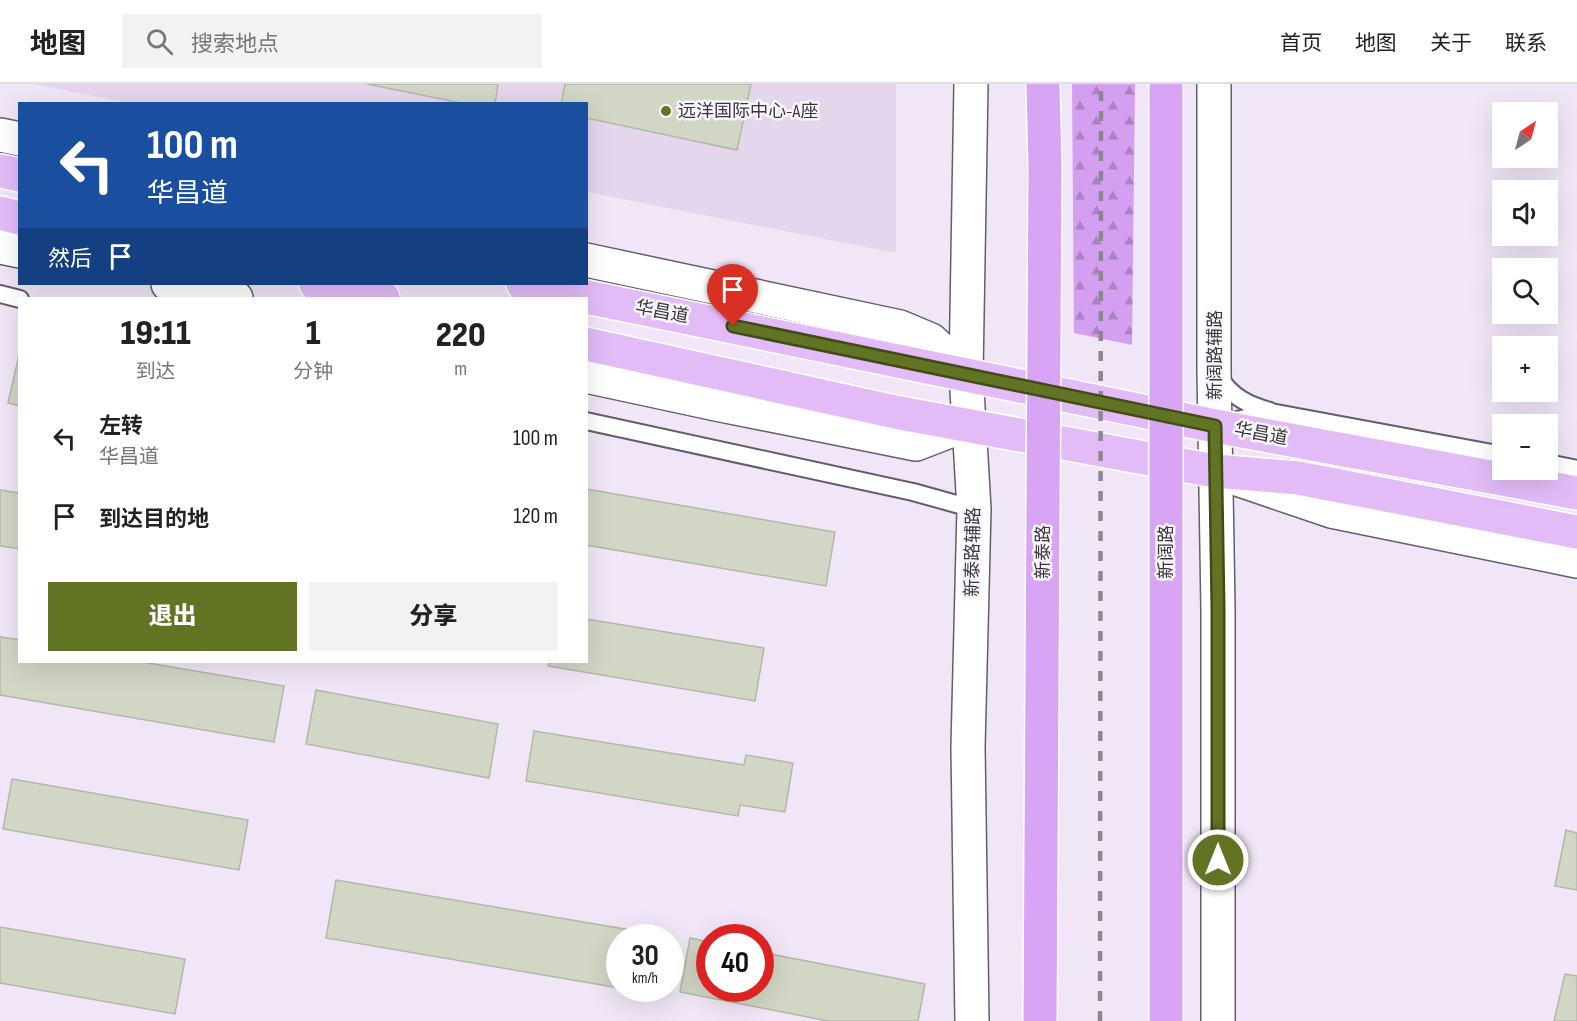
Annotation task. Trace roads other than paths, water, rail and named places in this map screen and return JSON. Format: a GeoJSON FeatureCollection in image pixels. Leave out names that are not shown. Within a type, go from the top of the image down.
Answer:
{"type":"FeatureCollection","features":[{"type":"Feature","properties":{"kind":"highway","name":"新泰路"},"geometry":{"type":"LineString","coordinates":[[1040,1021],[1045,179],[1043,84]]}},
{"type":"Feature","properties":{"kind":"highway","name":"新阔路"},"geometry":{"type":"LineString","coordinates":[[1166,84],[1166,1021]]}},
{"type":"Feature","properties":{"kind":"main road"},"geometry":{"type":"LineString","coordinates":[[0,171],[18,176]]}},
{"type":"Feature","properties":{"kind":"main road"},"geometry":{"type":"LineString","coordinates":[[0,213],[18,218]]}},
{"type":"Feature","properties":{"kind":"main road"},"geometry":{"type":"LineString","coordinates":[[321,285],[378,297]]}},
{"type":"Feature","properties":{"kind":"main road","name":"华昌道"},"geometry":{"type":"LineString","coordinates":[[528,285],[588,297]]}},
{"type":"Feature","properties":{"kind":"main road","name":"华昌道"},"geometry":{"type":"LineString","coordinates":[[588,297],[1215,426],[1577,494]]}},
{"type":"Feature","properties":{"kind":"main road","name":"华昌道"},"geometry":{"type":"LineString","coordinates":[[588,344],[895,412],[1215,471],[1298,478],[1577,532]]}},
{"type":"Feature","properties":{"kind":"street","name":"新泰路辅路"},"geometry":{"type":"LineString","coordinates":[[971,84],[966,373],[974,509],[968,747],[972,1021]]}},
{"type":"Feature","properties":{"kind":"street","name":"新阔路辅路"},"geometry":{"type":"LineString","coordinates":[[1214,84],[1218,1021]]}},
{"type":"Feature","properties":{"kind":"street"},"geometry":{"type":"LineString","coordinates":[[0,135],[18,140]]}},
{"type":"Feature","properties":{"kind":"street"},"geometry":{"type":"LineString","coordinates":[[0,247],[18,251]]}},
{"type":"Feature","properties":{"kind":"street"},"geometry":{"type":"LineString","coordinates":[[588,260],[900,327],[932,340],[966,373]]}},
{"type":"Feature","properties":{"kind":"street"},"geometry":{"type":"LineString","coordinates":[[173,285],[231,297]]}},
{"type":"Feature","properties":{"kind":"street"},"geometry":{"type":"LineString","coordinates":[[588,376],[916,444],[968,424]]}},
{"type":"Feature","properties":{"kind":"street"},"geometry":{"type":"LineString","coordinates":[[1215,471],[1331,511],[1577,561]]}},
{"type":"Feature","properties":{"kind":"lane"},"geometry":{"type":"LineString","coordinates":[[0,294],[18,298]]}},
{"type":"Feature","properties":{"kind":"lane"},"geometry":{"type":"LineString","coordinates":[[1214,370],[1232,394],[1244,402],[1271,412],[1492,453]]}},
{"type":"Feature","properties":{"kind":"lane"},"geometry":{"type":"LineString","coordinates":[[1215,426],[1271,412]]}},
{"type":"Feature","properties":{"kind":"lane"},"geometry":{"type":"LineString","coordinates":[[588,422],[913,492],[974,509]]}},
{"type":"Feature","properties":{"kind":"lane"},"geometry":{"type":"LineString","coordinates":[[1558,465],[1577,469]]}},
{"type":"Feature","properties":{"kind":"railway"},"geometry":{"type":"LineString","coordinates":[[1100,1021],[1101,84]]}},
{"type":"Feature","properties":{"kind":"place","name":"远洋国际中心-A座"},"geometry":{"type":"Point","coordinates":[666,111]}}]}
